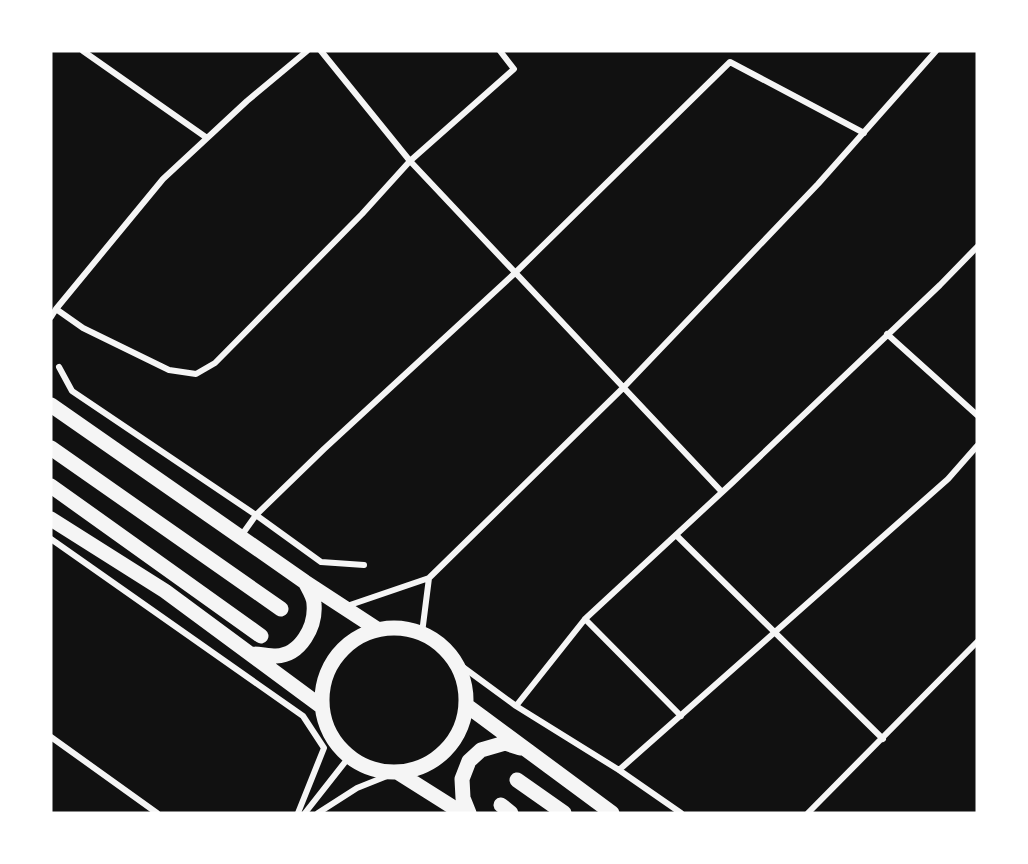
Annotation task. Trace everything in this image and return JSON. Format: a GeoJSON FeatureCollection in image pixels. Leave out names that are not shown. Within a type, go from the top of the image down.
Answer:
{"type":"FeatureCollection","features":[{"type":"Feature","properties":{"kind":"highway"},"geometry":{"type":"LineString","coordinates":[[51,405],[305,582],[377,629]]}},
{"type":"Feature","properties":{"kind":"highway"},"geometry":{"type":"LineString","coordinates":[[51,448],[282,609]]}},
{"type":"Feature","properties":{"kind":"highway"},"geometry":{"type":"LineString","coordinates":[[51,486],[261,636]]}},
{"type":"Feature","properties":{"kind":"highway"},"geometry":{"type":"LineString","coordinates":[[51,519],[165,591],[322,707]]}},
{"type":"Feature","properties":{"kind":"highway"},"geometry":{"type":"LineString","coordinates":[[252,654],[277,656],[288,653],[302,643],[312,628],[314,603],[305,582]]}},
{"type":"Feature","properties":{"kind":"highway"},"geometry":{"type":"LineString","coordinates":[[400,627],[422,633],[441,645],[456,662],[464,683],[466,705],[463,723],[444,752],[430,762],[414,769],[397,772],[372,768],[350,757],[336,742],[327,726],[322,707],[323,686],[329,666],[341,649],[358,636],[377,629],[400,627]]}},
{"type":"Feature","properties":{"kind":"highway"},"geometry":{"type":"LineString","coordinates":[[466,705],[612,813]]}},
{"type":"Feature","properties":{"kind":"highway"},"geometry":{"type":"LineString","coordinates":[[469,813],[464,798],[462,779],[469,760],[481,750],[505,742],[528,752]]}},
{"type":"Feature","properties":{"kind":"highway"},"geometry":{"type":"LineString","coordinates":[[397,772],[462,813]]}},
{"type":"Feature","properties":{"kind":"highway"},"geometry":{"type":"LineString","coordinates":[[517,780],[564,813]]}},
{"type":"Feature","properties":{"kind":"street"},"geometry":{"type":"LineString","coordinates":[[83,51],[207,138]]}},
{"type":"Feature","properties":{"kind":"street"},"geometry":{"type":"LineString","coordinates":[[51,317],[163,179],[247,101],[307,51]]}},
{"type":"Feature","properties":{"kind":"street"},"geometry":{"type":"LineString","coordinates":[[321,51],[410,161],[722,492]]}},
{"type":"Feature","properties":{"kind":"street"},"geometry":{"type":"LineString","coordinates":[[56,309],[83,328],[169,370],[196,374],[215,363],[362,214],[410,161],[514,69],[501,51]]}},
{"type":"Feature","properties":{"kind":"street"},"geometry":{"type":"LineString","coordinates":[[344,607],[429,578],[624,387],[818,184],[936,51]]}},
{"type":"Feature","properties":{"kind":"street"},"geometry":{"type":"LineString","coordinates":[[240,537],[256,515],[324,449],[515,273],[730,62],[864,133]]}},
{"type":"Feature","properties":{"kind":"street"},"geometry":{"type":"LineString","coordinates":[[516,706],[585,619],[722,492],[977,247]]}},
{"type":"Feature","properties":{"kind":"street"},"geometry":{"type":"LineString","coordinates":[[887,334],[977,415]]}},
{"type":"Feature","properties":{"kind":"street"},"geometry":{"type":"LineString","coordinates":[[59,367],[72,391],[256,515],[321,562],[364,565]]}},
{"type":"Feature","properties":{"kind":"street"},"geometry":{"type":"LineString","coordinates":[[619,770],[948,479],[977,446]]}},
{"type":"Feature","properties":{"kind":"street"},"geometry":{"type":"LineString","coordinates":[[676,535],[883,739]]}},
{"type":"Feature","properties":{"kind":"street"},"geometry":{"type":"LineString","coordinates":[[51,539],[303,716],[324,748],[298,813]]}},
{"type":"Feature","properties":{"kind":"street"},"geometry":{"type":"LineString","coordinates":[[422,633],[429,578]]}},
{"type":"Feature","properties":{"kind":"street"},"geometry":{"type":"LineString","coordinates":[[585,619],[681,716]]}},
{"type":"Feature","properties":{"kind":"street"},"geometry":{"type":"LineString","coordinates":[[808,813],[977,642]]}},
{"type":"Feature","properties":{"kind":"street"},"geometry":{"type":"LineString","coordinates":[[456,662],[516,706],[619,770],[681,813]]}},
{"type":"Feature","properties":{"kind":"street"},"geometry":{"type":"LineString","coordinates":[[51,737],[157,813]]}},
{"type":"Feature","properties":{"kind":"street"},"geometry":{"type":"LineString","coordinates":[[305,813],[350,757]]}},
{"type":"Feature","properties":{"kind":"street"},"geometry":{"type":"LineString","coordinates":[[318,813],[357,788],[397,772]]}}]}
